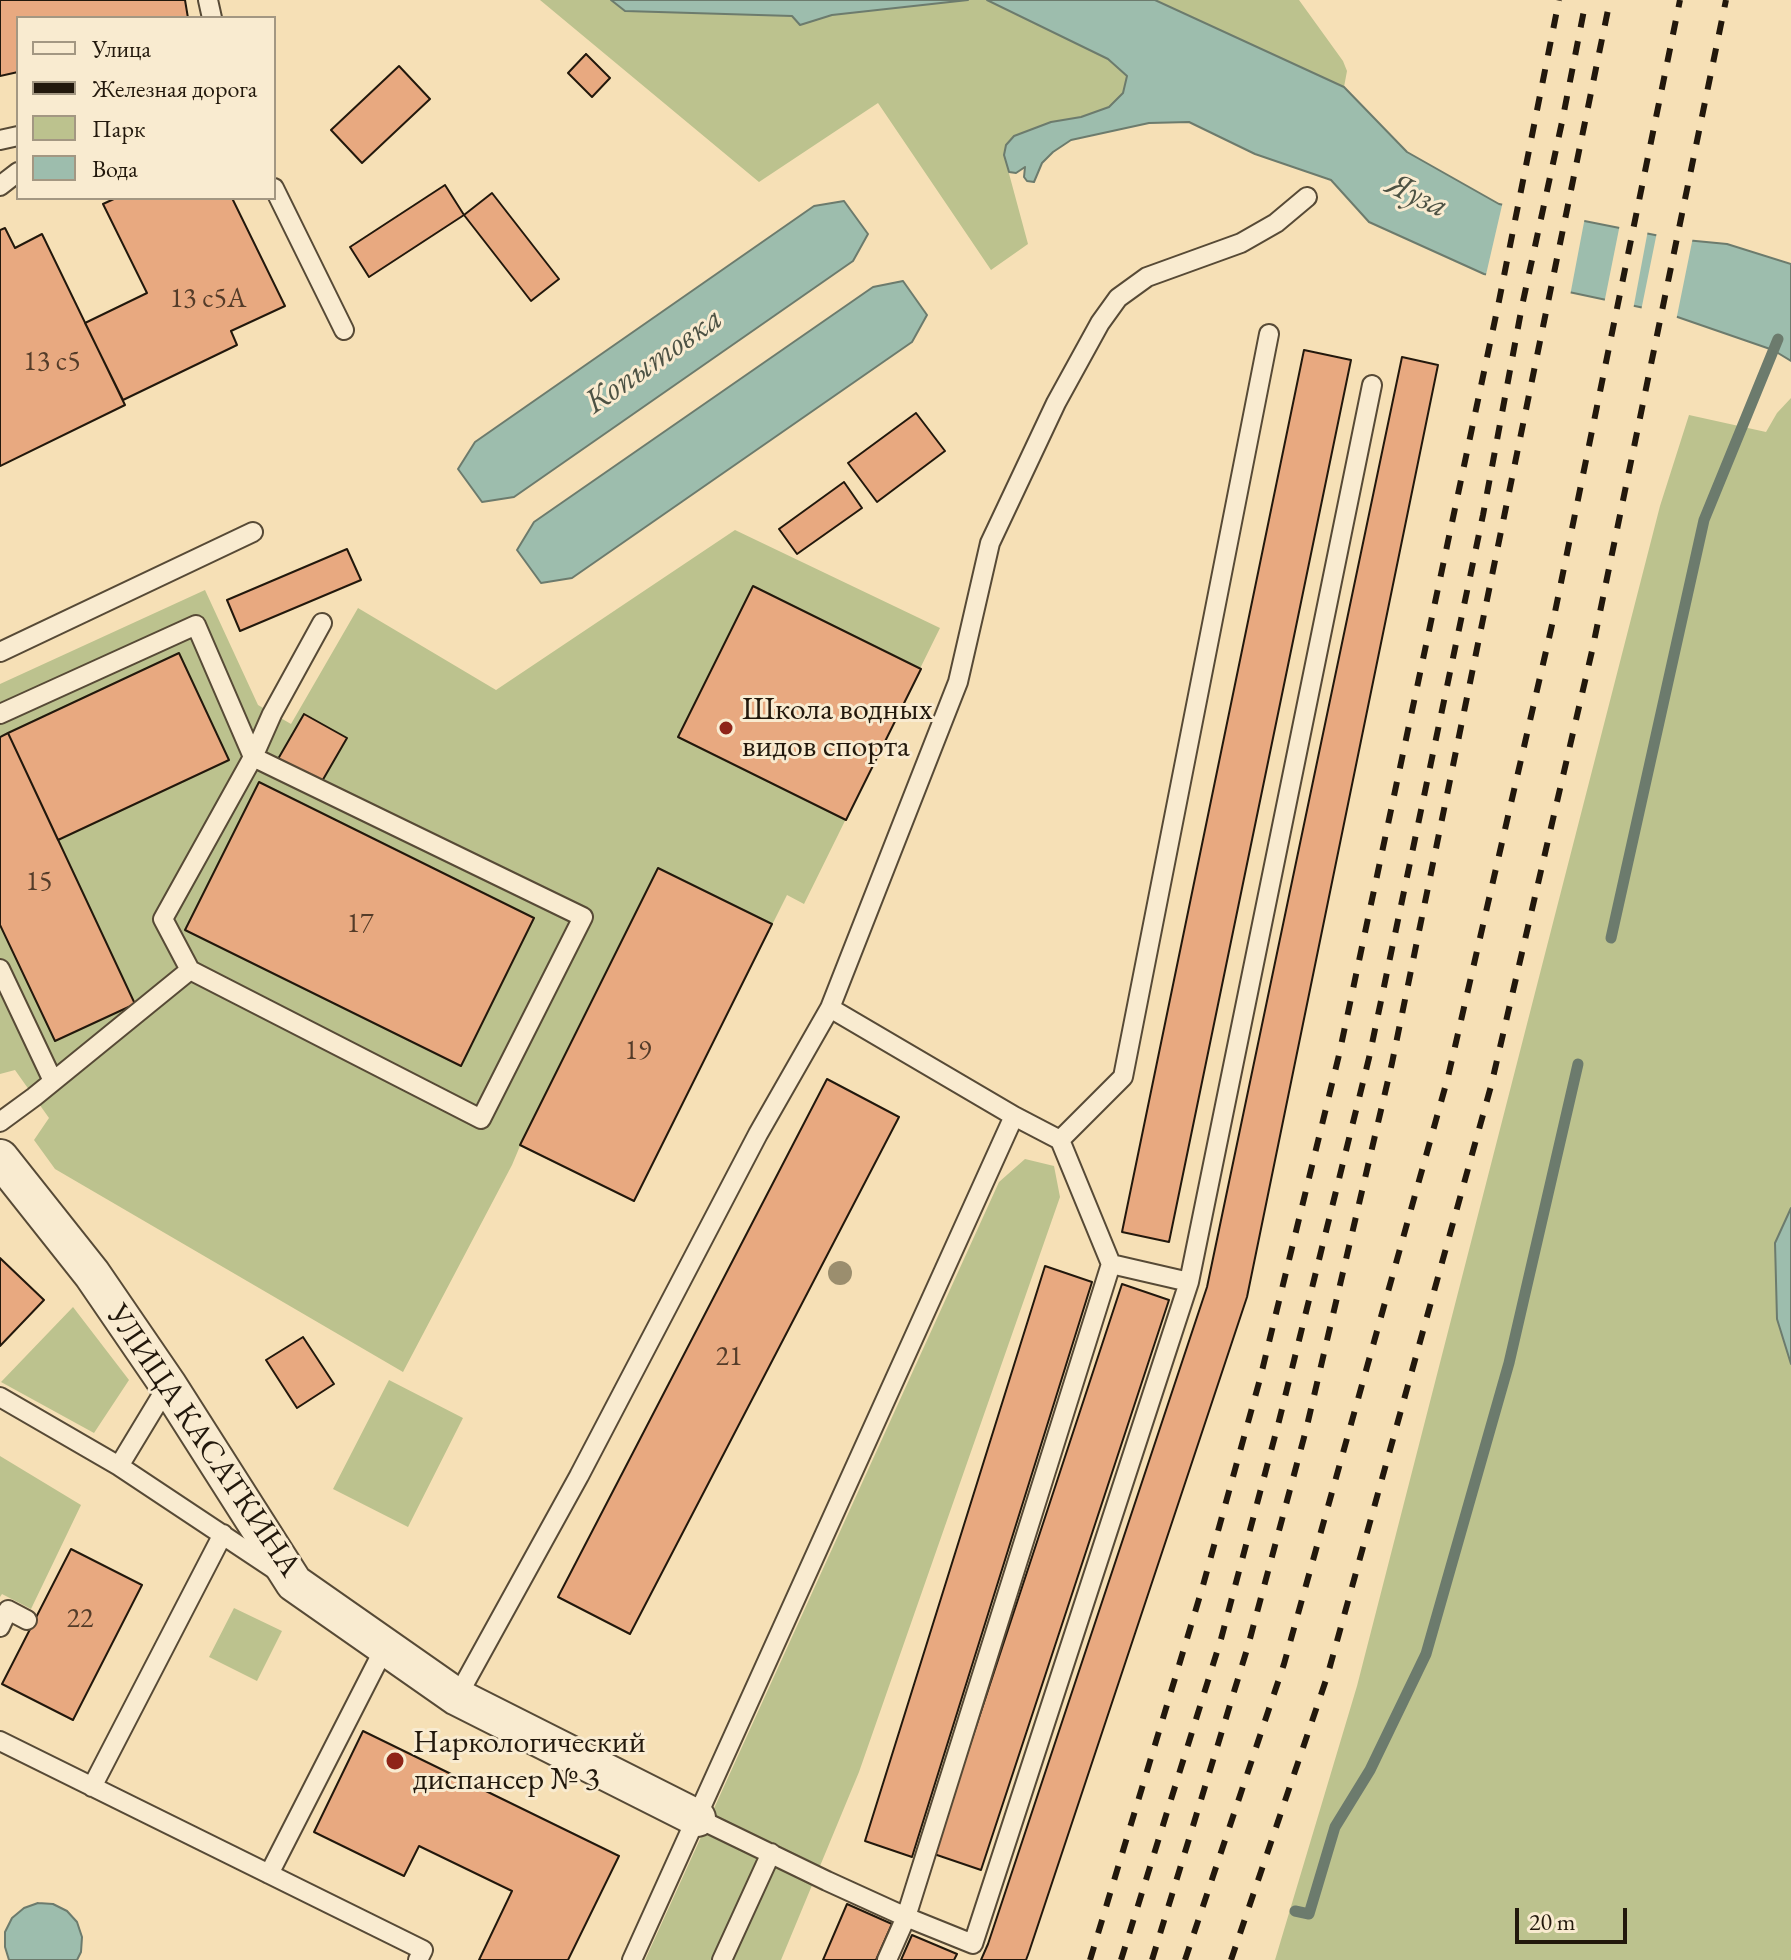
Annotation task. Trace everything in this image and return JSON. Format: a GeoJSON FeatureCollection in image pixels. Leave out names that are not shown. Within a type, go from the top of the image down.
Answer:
{"type":"FeatureCollection","features":[{"type":"Feature","properties":{"kind":"street","name":"УЛИЦА КАСАТКИНА"},"geometry":{"type":"LineString","coordinates":[[0,1158],[92,1274],[168,1385],[294,1583],[457,1697],[697,1818]]}},
{"type":"Feature","properties":{"kind":"lane"},"geometry":{"type":"LineString","coordinates":[[0,186],[16,174]]}},
{"type":"Feature","properties":{"kind":"lane"},"geometry":{"type":"LineString","coordinates":[[276,192],[344,330]]}},
{"type":"Feature","properties":{"kind":"lane"},"geometry":{"type":"LineString","coordinates":[[457,1697],[579,1476],[758,1134],[830,1008],[958,682],[990,543],[1056,403],[1100,323],[1118,298],[1147,277],[1241,243],[1276,223],[1307,197]]}},
{"type":"Feature","properties":{"kind":"lane"},"geometry":{"type":"LineString","coordinates":[[1060,1140],[1123,1077],[1269,334]]}},
{"type":"Feature","properties":{"kind":"lane"},"geometry":{"type":"LineString","coordinates":[[697,1818],[906,1917],[970,1952],[1189,1282],[1372,385]]}},
{"type":"Feature","properties":{"kind":"lane"},"geometry":{"type":"LineString","coordinates":[[0,652],[253,532]]}},
{"type":"Feature","properties":{"kind":"lane"},"geometry":{"type":"LineString","coordinates":[[0,714],[196,625],[253,757],[583,917],[481,1119],[190,970],[163,919],[253,757],[272,714],[322,623]]}},
{"type":"Feature","properties":{"kind":"lane"},"geometry":{"type":"LineString","coordinates":[[0,969],[53,1081]]}},
{"type":"Feature","properties":{"kind":"lane"},"geometry":{"type":"LineString","coordinates":[[0,1122],[190,970]]}},
{"type":"Feature","properties":{"kind":"lane"},"geometry":{"type":"LineString","coordinates":[[830,1008],[1060,1140],[1111,1264],[906,1917],[887,1960]]}},
{"type":"Feature","properties":{"kind":"lane"},"geometry":{"type":"LineString","coordinates":[[632,1960],[1014,1116]]}},
{"type":"Feature","properties":{"kind":"lane"},"geometry":{"type":"LineString","coordinates":[[1111,1264],[1189,1282]]}},
{"type":"Feature","properties":{"kind":"lane"},"geometry":{"type":"LineString","coordinates":[[119,1466],[168,1385]]}},
{"type":"Feature","properties":{"kind":"lane"},"geometry":{"type":"LineString","coordinates":[[0,1397],[119,1466],[294,1583]]}},
{"type":"Feature","properties":{"kind":"lane"},"geometry":{"type":"LineString","coordinates":[[92,1787],[223,1534]]}},
{"type":"Feature","properties":{"kind":"lane"},"geometry":{"type":"LineString","coordinates":[[0,1627],[8,1610],[27,1620]]}},
{"type":"Feature","properties":{"kind":"lane"},"geometry":{"type":"LineString","coordinates":[[269,1874],[385,1647]]}},
{"type":"Feature","properties":{"kind":"lane"},"geometry":{"type":"LineString","coordinates":[[0,1741],[423,1950],[418,1960]]}},
{"type":"Feature","properties":{"kind":"lane"},"geometry":{"type":"LineString","coordinates":[[722,1960],[771,1853]]}},
{"type":"Feature","properties":{"kind":"green space"},"geometry":{"type":"Polygon","coordinates":[[[540,0],[611,0],[625,11],[792,16],[801,25],[832,15],[987,0],[1108,59],[1127,76],[1123,93],[1109,107],[1081,117],[1051,122],[1004,155],[1028,244],[991,270],[878,103],[759,182],[540,0]]]}},
{"type":"Feature","properties":{"kind":"green space"},"geometry":{"type":"Polygon","coordinates":[[[1155,0],[1299,0],[1343,61],[1347,71],[1344,87],[1155,0]]]}},
{"type":"Feature","properties":{"kind":"green space"},"geometry":{"type":"Polygon","coordinates":[[[1791,398],[1791,1208],[1775,1243],[1777,1319],[1791,1364],[1791,1960],[1275,1960],[1357,1686],[1660,506],[1689,415],[1766,432],[1791,398]]]}},
{"type":"Feature","properties":{"kind":"green space"},"geometry":{"type":"Polygon","coordinates":[[[735,530],[940,628],[804,904],[787,895],[634,1201],[520,1146],[403,1372],[55,1169],[34,1140],[49,1118],[15,1070],[0,1074],[0,684],[205,590],[258,705],[291,724],[358,608],[496,690],[735,530]]]}},
{"type":"Feature","properties":{"kind":"green space"},"geometry":{"type":"Polygon","coordinates":[[[1025,1159],[1054,1166],[1060,1197],[859,1772],[781,1960],[645,1960],[999,1182],[1025,1159]]]}},
{"type":"Feature","properties":{"kind":"green space"},"geometry":{"type":"Polygon","coordinates":[[[73,1307],[129,1380],[94,1433],[1,1382],[73,1307]]]}},
{"type":"Feature","properties":{"kind":"green space"},"geometry":{"type":"Polygon","coordinates":[[[389,1380],[463,1418],[408,1527],[333,1489],[389,1380]]]}},
{"type":"Feature","properties":{"kind":"green space"},"geometry":{"type":"Polygon","coordinates":[[[0,1456],[81,1505],[31,1609],[2,1594],[0,1597],[0,1456]]]}},
{"type":"Feature","properties":{"kind":"green space"},"geometry":{"type":"Polygon","coordinates":[[[234,1608],[282,1631],[257,1681],[209,1657],[234,1608]]]}},
{"type":"Feature","properties":{"kind":"water"},"geometry":{"type":"Polygon","coordinates":[[[611,0],[968,0],[832,15],[800,25],[792,16],[625,11],[611,0]]]}},
{"type":"Feature","properties":{"kind":"water","name":"Яуза"},"geometry":{"type":"Polygon","coordinates":[[[987,0],[1155,0],[1344,87],[1407,152],[1499,204],[1675,239],[1727,244],[1791,264],[1791,361],[1773,350],[1663,312],[1484,274],[1369,222],[1331,180],[1255,154],[1189,122],[1149,123],[1071,140],[1042,163],[1034,182],[1027,181],[1024,177],[1025,167],[1016,173],[1009,172],[1004,155],[1006,145],[1014,136],[1051,122],[1081,117],[1109,107],[1123,93],[1127,76],[1108,59],[987,0]]]}},
{"type":"Feature","properties":{"kind":"water","name":"Копытовка"},"geometry":{"type":"Polygon","coordinates":[[[844,201],[868,234],[853,261],[514,497],[482,502],[458,469],[475,442],[814,206],[844,201]]]}},
{"type":"Feature","properties":{"kind":"water"},"geometry":{"type":"Polygon","coordinates":[[[903,281],[927,315],[912,342],[572,578],[541,583],[517,550],[534,522],[873,287],[903,281]]]}},
{"type":"Feature","properties":{"kind":"water"},"geometry":{"type":"Polygon","coordinates":[[[1791,1208],[1791,1364],[1777,1319],[1775,1243],[1791,1208]]]}},
{"type":"Feature","properties":{"kind":"water"},"geometry":{"type":"Polygon","coordinates":[[[38,1903],[53,1904],[67,1911],[77,1922],[82,1937],[77,1960],[9,1960],[5,1932],[12,1918],[24,1908],[38,1903]]]}},
{"type":"Feature","properties":{"kind":"pier"},"geometry":{"type":"Polygon","coordinates":[[[1503,201],[1585,217],[1570,296],[1485,279],[1503,201]]]}},
{"type":"Feature","properties":{"kind":"pier"},"geometry":{"type":"Polygon","coordinates":[[[1620,224],[1648,230],[1633,310],[1604,304],[1620,224]]]}},
{"type":"Feature","properties":{"kind":"pier"},"geometry":{"type":"Polygon","coordinates":[[[1657,232],[1693,237],[1676,321],[1641,311],[1657,232]]]}},
{"type":"Feature","properties":{"kind":"building"},"geometry":{"type":"Polygon","coordinates":[[[0,0],[185,0],[188,16],[16,16],[16,72],[0,76],[0,0]]]}},
{"type":"Feature","properties":{"kind":"building"},"geometry":{"type":"Polygon","coordinates":[[[586,54],[610,78],[592,97],[568,73],[586,54]]]}},
{"type":"Feature","properties":{"kind":"building"},"geometry":{"type":"Polygon","coordinates":[[[399,66],[430,99],[362,163],[331,130],[399,66]]]}},
{"type":"Feature","properties":{"kind":"building"},"geometry":{"type":"Polygon","coordinates":[[[445,185],[464,215],[369,277],[350,247],[445,185]]]}},
{"type":"Feature","properties":{"kind":"building"},"geometry":{"type":"Polygon","coordinates":[[[492,193],[559,279],[531,301],[464,215],[492,193]]]}},
{"type":"Feature","properties":{"kind":"building"},"geometry":{"type":"Polygon","coordinates":[[[112,200],[233,200],[285,306],[231,331],[237,345],[123,400],[85,323],[147,293],[103,204],[112,200]]]}},
{"type":"Feature","properties":{"kind":"building"},"geometry":{"type":"Polygon","coordinates":[[[5,228],[15,248],[42,234],[125,405],[0,466],[0,230],[5,228]]]}},
{"type":"Feature","properties":{"kind":"building"},"geometry":{"type":"Polygon","coordinates":[[[1304,350],[1351,360],[1169,1242],[1122,1232],[1304,350]]]}},
{"type":"Feature","properties":{"kind":"building"},"geometry":{"type":"Polygon","coordinates":[[[1402,357],[1438,365],[1247,1297],[1026,1960],[981,1960],[1207,1287],[1402,357]]]}},
{"type":"Feature","properties":{"kind":"building"},"geometry":{"type":"Polygon","coordinates":[[[916,413],[945,451],[877,502],[848,463],[916,413]]]}},
{"type":"Feature","properties":{"kind":"building"},"geometry":{"type":"Polygon","coordinates":[[[844,482],[862,508],[797,554],[779,529],[844,482]]]}},
{"type":"Feature","properties":{"kind":"building"},"geometry":{"type":"Polygon","coordinates":[[[347,549],[361,580],[240,631],[227,600],[347,549]]]}},
{"type":"Feature","properties":{"kind":"building"},"geometry":{"type":"Polygon","coordinates":[[[753,586],[921,669],[846,820],[678,737],[753,586]]]}},
{"type":"Feature","properties":{"kind":"building"},"geometry":{"type":"Polygon","coordinates":[[[179,653],[229,760],[58,840],[8,733],[179,653]]]}},
{"type":"Feature","properties":{"kind":"building"},"geometry":{"type":"Polygon","coordinates":[[[304,714],[347,738],[321,783],[278,759],[304,714]]]}},
{"type":"Feature","properties":{"kind":"building"},"geometry":{"type":"Polygon","coordinates":[[[8,733],[135,1004],[55,1041],[0,925],[0,737],[8,733]]]}},
{"type":"Feature","properties":{"kind":"building"},"geometry":{"type":"Polygon","coordinates":[[[259,782],[534,918],[461,1066],[185,930],[259,782]]]}},
{"type":"Feature","properties":{"kind":"building"},"geometry":{"type":"Polygon","coordinates":[[[658,868],[772,924],[634,1201],[520,1145],[658,868]]]}},
{"type":"Feature","properties":{"kind":"building"},"geometry":{"type":"Polygon","coordinates":[[[827,1079],[899,1117],[630,1634],[558,1597],[827,1079]]]}},
{"type":"Feature","properties":{"kind":"building"},"geometry":{"type":"Polygon","coordinates":[[[0,1258],[44,1300],[0,1346],[0,1258]]]}},
{"type":"Feature","properties":{"kind":"building"},"geometry":{"type":"Polygon","coordinates":[[[1045,1266],[1092,1282],[912,1857],[865,1841],[1045,1266]]]}},
{"type":"Feature","properties":{"kind":"building"},"geometry":{"type":"Polygon","coordinates":[[[1122,1284],[1169,1300],[981,1870],[934,1854],[1122,1284]]]}},
{"type":"Feature","properties":{"kind":"building"},"geometry":{"type":"Polygon","coordinates":[[[303,1337],[334,1384],[297,1408],[266,1360],[303,1337]]]}},
{"type":"Feature","properties":{"kind":"building"},"geometry":{"type":"Polygon","coordinates":[[[71,1549],[142,1585],[73,1720],[2,1684],[71,1549]]]}},
{"type":"Feature","properties":{"kind":"building"},"geometry":{"type":"Polygon","coordinates":[[[363,1731],[619,1856],[568,1960],[479,1960],[512,1891],[419,1846],[404,1876],[314,1832],[363,1731]]]}},
{"type":"Feature","properties":{"kind":"building"},"geometry":{"type":"Polygon","coordinates":[[[847,1904],[892,1924],[876,1960],[823,1960],[847,1904]]]}},
{"type":"Feature","properties":{"kind":"building"},"geometry":{"type":"Polygon","coordinates":[[[912,1935],[957,1954],[954,1960],[901,1960],[912,1935]]]}},
{"type":"Feature","properties":{"kind":"waterway"},"geometry":{"type":"LineString","coordinates":[[1611,938],[1704,520],[1778,339]]}},
{"type":"Feature","properties":{"kind":"waterway"},"geometry":{"type":"LineString","coordinates":[[1295,1911],[1309,1914],[1335,1827],[1370,1770],[1426,1654],[1509,1363],[1578,1064]]}},
{"type":"Feature","properties":{"kind":"railway"},"geometry":{"type":"LineString","coordinates":[[1090,1960],[1202,1589],[1260,1379],[1339,1055],[1499,301],[1559,0]]}},
{"type":"Feature","properties":{"kind":"railway"},"geometry":{"type":"LineString","coordinates":[[1121,1960],[1221,1639],[1369,1058],[1483,515],[1522,306],[1586,0]]}},
{"type":"Feature","properties":{"kind":"railway"},"geometry":{"type":"LineString","coordinates":[[1152,1960],[1248,1646],[1306,1430],[1392,1063],[1610,0]]}},
{"type":"Feature","properties":{"kind":"railway"},"geometry":{"type":"LineString","coordinates":[[1185,1960],[1284,1664],[1448,1077],[1555,612],[1680,0]]}},
{"type":"Feature","properties":{"kind":"railway"},"geometry":{"type":"LineString","coordinates":[[1231,1960],[1327,1677],[1491,1086],[1592,651],[1726,0]]}},
{"type":"Feature","properties":{"kind":"place","name":"Школа водных видов спорта"},"geometry":{"type":"Point","coordinates":[726,728]}},
{"type":"Feature","properties":{"kind":"place","name":"Наркологический диспансер № 3"},"geometry":{"type":"Point","coordinates":[395,1761]}}]}
